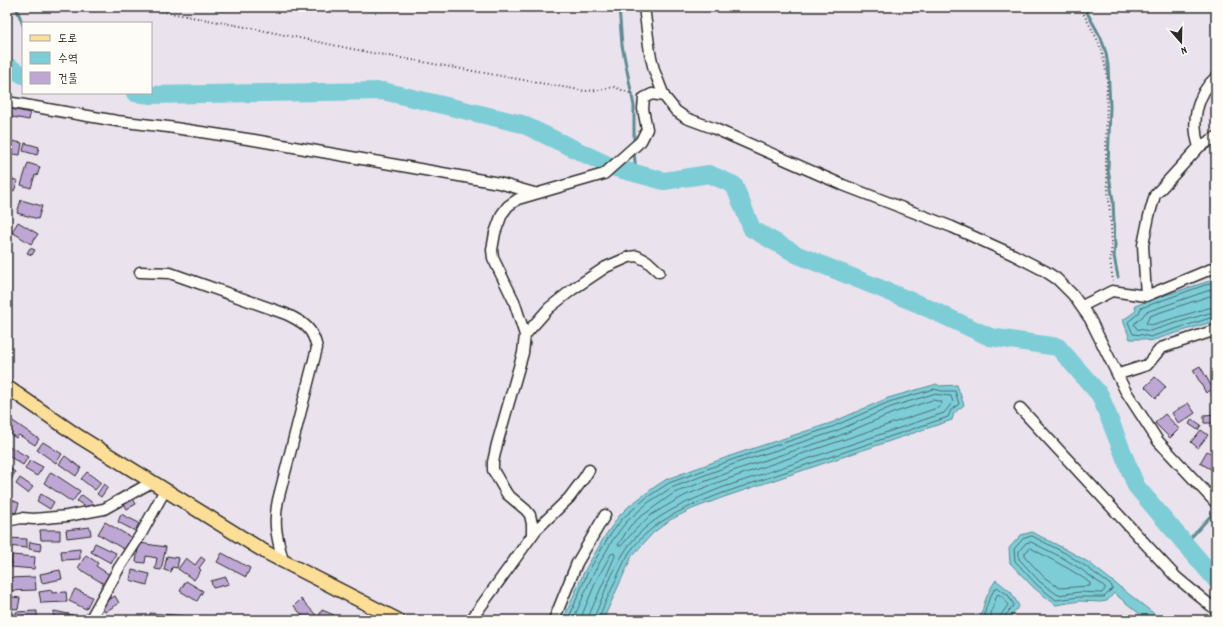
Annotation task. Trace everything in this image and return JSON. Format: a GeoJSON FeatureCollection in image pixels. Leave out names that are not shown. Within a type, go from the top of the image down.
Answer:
{"type":"FeatureCollection","features":[{"type":"Feature","properties":{"kind":"main road"},"geometry":{"type":"LineString","coordinates":[[7,387],[78,436],[267,553],[398,620]]}},
{"type":"Feature","properties":{"kind":"street"},"geometry":{"type":"LineString","coordinates":[[644,7],[650,53],[664,96],[676,111],[686,118],[713,128],[842,185],[952,227],[1020,258],[1057,279],[1082,306],[1133,402],[1158,441],[1216,503]]}},
{"type":"Feature","properties":{"kind":"street"},"geometry":{"type":"LineString","coordinates":[[1199,147],[1196,139],[1195,126],[1199,102],[1203,93],[1216,77]]}},
{"type":"Feature","properties":{"kind":"street"},"geometry":{"type":"LineString","coordinates":[[532,535],[530,515],[507,494],[493,470],[493,462],[497,444],[523,353],[525,335],[514,301],[493,258],[492,250],[495,233],[502,214],[508,206],[518,199],[604,174],[641,142],[647,129],[643,109],[644,98],[652,94],[664,96]]}},
{"type":"Feature","properties":{"kind":"street"},"geometry":{"type":"LineString","coordinates":[[7,102],[117,121],[268,142],[500,183],[534,194]]}},
{"type":"Feature","properties":{"kind":"street"},"geometry":{"type":"LineString","coordinates":[[1146,296],[1143,245],[1155,195],[1199,147],[1216,137]]}},
{"type":"Feature","properties":{"kind":"street"},"geometry":{"type":"LineString","coordinates":[[525,335],[548,308],[606,267],[637,256],[647,261],[659,272]]}},
{"type":"Feature","properties":{"kind":"street"},"geometry":{"type":"LineString","coordinates":[[1082,306],[1112,291],[1146,296],[1216,267]]}},
{"type":"Feature","properties":{"kind":"street"},"geometry":{"type":"LineString","coordinates":[[140,272],[170,273],[286,314],[303,322],[314,336],[317,348],[275,516],[276,532],[283,561]]}},
{"type":"Feature","properties":{"kind":"street"},"geometry":{"type":"LineString","coordinates":[[1119,374],[1147,365],[1161,348],[1216,330]]}},
{"type":"Feature","properties":{"kind":"street"},"geometry":{"type":"LineString","coordinates":[[1020,408],[1176,577],[1216,610]]}},
{"type":"Feature","properties":{"kind":"street"},"geometry":{"type":"LineString","coordinates":[[471,620],[532,535],[569,498],[589,470]]}},
{"type":"Feature","properties":{"kind":"street"},"geometry":{"type":"LineString","coordinates":[[7,521],[21,518],[34,519],[67,516],[104,509],[152,482]]}},
{"type":"Feature","properties":{"kind":"street"},"geometry":{"type":"LineString","coordinates":[[90,620],[165,490]]}},
{"type":"Feature","properties":{"kind":"street"},"geometry":{"type":"LineString","coordinates":[[554,620],[577,563],[605,515]]}},
{"type":"Feature","properties":{"kind":"path"},"geometry":{"type":"LineString","coordinates":[[138,7],[251,28],[375,54],[585,91],[614,87],[637,96]]}},
{"type":"Feature","properties":{"kind":"path"},"geometry":{"type":"LineString","coordinates":[[1080,7],[1097,39],[1103,56],[1107,78],[1106,166],[1111,225],[1112,246],[1110,260],[1113,277],[1112,291]]}},
{"type":"Feature","properties":{"kind":"water"},"geometry":{"type":"Polygon","coordinates":[[[1216,279],[1216,325],[1212,322],[1150,341],[1143,339],[1130,339],[1123,320],[1136,311],[1135,306],[1216,279]]]}},
{"type":"Feature","properties":{"kind":"water"},"geometry":{"type":"Polygon","coordinates":[[[937,384],[939,386],[957,385],[964,405],[954,413],[952,420],[724,497],[692,509],[670,520],[653,533],[632,556],[603,620],[563,620],[584,572],[605,536],[619,516],[629,506],[667,479],[736,454],[831,423],[888,398],[937,384]]]}},
{"type":"Feature","properties":{"kind":"water"},"geometry":{"type":"Polygon","coordinates":[[[1032,532],[1088,562],[1162,620],[1147,620],[1114,593],[1107,601],[1080,601],[1056,605],[1034,588],[1010,563],[1009,548],[1021,535],[1032,532]]]}},
{"type":"Feature","properties":{"kind":"water"},"geometry":{"type":"Polygon","coordinates":[[[996,580],[1011,592],[1019,606],[1008,620],[984,620],[981,616],[983,606],[996,580]]]}},
{"type":"Feature","properties":{"kind":"building"},"geometry":{"type":"Polygon","coordinates":[[[7,108],[30,113],[29,120],[7,116],[7,108]]]}},
{"type":"Feature","properties":{"kind":"building"},"geometry":{"type":"Polygon","coordinates":[[[7,140],[22,143],[20,155],[7,153],[7,140]]]}},
{"type":"Feature","properties":{"kind":"building"},"geometry":{"type":"Polygon","coordinates":[[[25,143],[39,147],[37,155],[23,151],[25,143]]]}},
{"type":"Feature","properties":{"kind":"building"},"geometry":{"type":"Polygon","coordinates":[[[28,163],[40,167],[37,176],[35,175],[31,188],[21,185],[28,163]]]}},
{"type":"Feature","properties":{"kind":"building"},"geometry":{"type":"Polygon","coordinates":[[[13,179],[18,181],[14,191],[9,189],[13,179]]]}},
{"type":"Feature","properties":{"kind":"building"},"geometry":{"type":"Polygon","coordinates":[[[21,200],[42,206],[38,219],[17,213],[21,200]]]}},
{"type":"Feature","properties":{"kind":"building"},"geometry":{"type":"Polygon","coordinates":[[[18,222],[38,234],[31,244],[12,232],[18,222]]]}},
{"type":"Feature","properties":{"kind":"building"},"geometry":{"type":"Polygon","coordinates":[[[30,248],[35,250],[32,255],[27,253],[30,248]]]}},
{"type":"Feature","properties":{"kind":"building"},"geometry":{"type":"Polygon","coordinates":[[[1200,366],[1213,389],[1206,393],[1193,370],[1200,366]]]}},
{"type":"Feature","properties":{"kind":"building"},"geometry":{"type":"Polygon","coordinates":[[[1155,377],[1166,387],[1156,398],[1145,387],[1155,377]]]}},
{"type":"Feature","properties":{"kind":"building"},"geometry":{"type":"Polygon","coordinates":[[[1215,388],[1216,389],[1216,397],[1211,395],[1215,388]]]}},
{"type":"Feature","properties":{"kind":"building"},"geometry":{"type":"Polygon","coordinates":[[[1188,403],[1195,413],[1179,424],[1172,413],[1188,403]]]}},
{"type":"Feature","properties":{"kind":"building"},"geometry":{"type":"Polygon","coordinates":[[[1165,414],[1179,429],[1170,438],[1155,423],[1165,414]]]}},
{"type":"Feature","properties":{"kind":"building"},"geometry":{"type":"Polygon","coordinates":[[[1216,414],[1216,423],[1204,423],[1204,415],[1216,414]]]}},
{"type":"Feature","properties":{"kind":"building"},"geometry":{"type":"Polygon","coordinates":[[[7,417],[39,439],[35,445],[19,435],[16,438],[7,432],[7,417]]]}},
{"type":"Feature","properties":{"kind":"building"},"geometry":{"type":"Polygon","coordinates":[[[1192,419],[1201,425],[1198,430],[1189,424],[1192,419]]]}},
{"type":"Feature","properties":{"kind":"building"},"geometry":{"type":"Polygon","coordinates":[[[1201,430],[1208,435],[1198,448],[1191,442],[1201,430]]]}},
{"type":"Feature","properties":{"kind":"building"},"geometry":{"type":"Polygon","coordinates":[[[43,442],[62,454],[56,463],[37,450],[43,442]]]}},
{"type":"Feature","properties":{"kind":"building"},"geometry":{"type":"Polygon","coordinates":[[[7,445],[28,457],[23,465],[7,455],[7,445]]]}},
{"type":"Feature","properties":{"kind":"building"},"geometry":{"type":"Polygon","coordinates":[[[1207,451],[1216,456],[1216,472],[1200,463],[1207,451]]]}},
{"type":"Feature","properties":{"kind":"building"},"geometry":{"type":"Polygon","coordinates":[[[65,456],[81,468],[76,476],[59,464],[65,456]]]}},
{"type":"Feature","properties":{"kind":"building"},"geometry":{"type":"Polygon","coordinates":[[[30,460],[43,467],[37,476],[25,469],[30,460]]]}},
{"type":"Feature","properties":{"kind":"building"},"geometry":{"type":"Polygon","coordinates":[[[7,467],[15,472],[11,480],[7,478],[7,467]]]}},
{"type":"Feature","properties":{"kind":"building"},"geometry":{"type":"Polygon","coordinates":[[[51,472],[80,491],[72,502],[44,483],[51,472]]]}},
{"type":"Feature","properties":{"kind":"building"},"geometry":{"type":"Polygon","coordinates":[[[87,472],[101,483],[95,490],[81,479],[87,472]]]}},
{"type":"Feature","properties":{"kind":"building"},"geometry":{"type":"Polygon","coordinates":[[[20,478],[33,487],[28,493],[16,484],[20,478]]]}},
{"type":"Feature","properties":{"kind":"building"},"geometry":{"type":"Polygon","coordinates":[[[104,484],[108,487],[101,497],[97,494],[104,484]]]}},
{"type":"Feature","properties":{"kind":"building"},"geometry":{"type":"Polygon","coordinates":[[[41,494],[54,502],[50,509],[37,501],[41,494]]]}},
{"type":"Feature","properties":{"kind":"building"},"geometry":{"type":"Polygon","coordinates":[[[82,495],[94,504],[90,510],[77,501],[82,495]]]}},
{"type":"Feature","properties":{"kind":"building"},"geometry":{"type":"Polygon","coordinates":[[[7,498],[19,503],[16,513],[7,510],[7,498]]]}},
{"type":"Feature","properties":{"kind":"building"},"geometry":{"type":"Polygon","coordinates":[[[133,499],[136,504],[127,509],[124,504],[133,499]]]}},
{"type":"Feature","properties":{"kind":"building"},"geometry":{"type":"Polygon","coordinates":[[[121,514],[139,523],[135,531],[118,522],[121,514]]]}},
{"type":"Feature","properties":{"kind":"building"},"geometry":{"type":"Polygon","coordinates":[[[105,522],[134,539],[127,551],[98,534],[105,522]]]}},
{"type":"Feature","properties":{"kind":"building"},"geometry":{"type":"Polygon","coordinates":[[[90,527],[91,535],[67,538],[66,530],[90,527]]]}},
{"type":"Feature","properties":{"kind":"building"},"geometry":{"type":"Polygon","coordinates":[[[40,530],[60,530],[60,540],[41,540],[40,530]]]}},
{"type":"Feature","properties":{"kind":"building"},"geometry":{"type":"Polygon","coordinates":[[[8,538],[27,539],[27,548],[8,546],[8,538]]]}},
{"type":"Feature","properties":{"kind":"building"},"geometry":{"type":"Polygon","coordinates":[[[30,542],[41,544],[40,551],[29,549],[30,542]]]}},
{"type":"Feature","properties":{"kind":"building"},"geometry":{"type":"Polygon","coordinates":[[[95,543],[116,553],[111,563],[91,552],[95,543]]]}},
{"type":"Feature","properties":{"kind":"building"},"geometry":{"type":"Polygon","coordinates":[[[139,543],[166,547],[161,570],[155,569],[157,558],[146,556],[145,563],[136,562],[139,543]]]}},
{"type":"Feature","properties":{"kind":"building"},"geometry":{"type":"Polygon","coordinates":[[[80,549],[80,559],[62,560],[61,551],[80,549]]]}},
{"type":"Feature","properties":{"kind":"building"},"geometry":{"type":"Polygon","coordinates":[[[222,553],[250,568],[246,577],[217,562],[222,553]]]}},
{"type":"Feature","properties":{"kind":"building"},"geometry":{"type":"Polygon","coordinates":[[[12,555],[35,557],[34,569],[11,567],[12,555]]]}},
{"type":"Feature","properties":{"kind":"building"},"geometry":{"type":"Polygon","coordinates":[[[86,555],[98,563],[96,566],[110,575],[104,584],[78,568],[86,555]]]}},
{"type":"Feature","properties":{"kind":"building"},"geometry":{"type":"Polygon","coordinates":[[[167,556],[179,558],[177,568],[172,567],[171,572],[164,570],[167,556]]]}},
{"type":"Feature","properties":{"kind":"building"},"geometry":{"type":"Polygon","coordinates":[[[201,557],[205,560],[199,568],[201,570],[194,580],[178,569],[186,558],[195,565],[201,557]]]}},
{"type":"Feature","properties":{"kind":"building"},"geometry":{"type":"Polygon","coordinates":[[[60,570],[62,579],[42,583],[40,574],[60,570]]]}},
{"type":"Feature","properties":{"kind":"building"},"geometry":{"type":"Polygon","coordinates":[[[132,570],[150,574],[147,585],[130,580],[132,570]]]}},
{"type":"Feature","properties":{"kind":"building"},"geometry":{"type":"Polygon","coordinates":[[[35,577],[36,590],[7,591],[7,578],[35,577]]]}},
{"type":"Feature","properties":{"kind":"building"},"geometry":{"type":"Polygon","coordinates":[[[226,577],[229,584],[213,588],[211,581],[226,577]]]}},
{"type":"Feature","properties":{"kind":"building"},"geometry":{"type":"Polygon","coordinates":[[[186,581],[203,591],[197,601],[180,591],[186,581]]]}},
{"type":"Feature","properties":{"kind":"building"},"geometry":{"type":"Polygon","coordinates":[[[75,589],[92,597],[86,609],[69,601],[75,589]]]}},
{"type":"Feature","properties":{"kind":"building"},"geometry":{"type":"Polygon","coordinates":[[[52,590],[52,593],[66,592],[67,602],[41,603],[39,592],[52,590]]]}},
{"type":"Feature","properties":{"kind":"building"},"geometry":{"type":"Polygon","coordinates":[[[7,596],[20,598],[18,609],[7,608],[7,596]]]}},
{"type":"Feature","properties":{"kind":"building"},"geometry":{"type":"Polygon","coordinates":[[[115,596],[119,603],[105,612],[100,604],[115,596]]]}},
{"type":"Feature","properties":{"kind":"building"},"geometry":{"type":"Polygon","coordinates":[[[301,599],[316,615],[311,620],[306,620],[294,606],[301,599]]]}},
{"type":"Feature","properties":{"kind":"building"},"geometry":{"type":"Polygon","coordinates":[[[322,610],[334,615],[331,620],[327,620],[319,616],[322,610]]]}},
{"type":"Feature","properties":{"kind":"building"},"geometry":{"type":"Polygon","coordinates":[[[37,611],[37,620],[16,620],[16,612],[37,611]]]}},
{"type":"Feature","properties":{"kind":"building"},"geometry":{"type":"Polygon","coordinates":[[[54,611],[73,615],[72,620],[53,619],[54,611]]]}},
{"type":"Feature","properties":{"kind":"building"},"geometry":{"type":"Polygon","coordinates":[[[150,613],[185,616],[185,620],[150,620],[150,613]]]}},
{"type":"Feature","properties":{"kind":"waterway"},"geometry":{"type":"LineString","coordinates":[[16,7],[22,22]]}},
{"type":"Feature","properties":{"kind":"waterway"},"geometry":{"type":"LineString","coordinates":[[619,7],[622,45],[634,106],[634,144]]}},
{"type":"Feature","properties":{"kind":"waterway"},"geometry":{"type":"LineString","coordinates":[[1084,7],[1101,38],[1106,53],[1108,66],[1110,106],[1108,169],[1113,201],[1114,256],[1118,277]]}},
{"type":"Feature","properties":{"kind":"waterway"},"geometry":{"type":"LineString","coordinates":[[7,66],[22,74]]}},
{"type":"Feature","properties":{"kind":"waterway"},"geometry":{"type":"LineString","coordinates":[[143,94],[383,91],[522,124],[612,167],[664,181],[709,174],[734,185],[752,229],[798,255],[921,305],[990,337],[1058,347],[1100,395],[1136,486],[1216,580]]}},
{"type":"Feature","properties":{"kind":"waterway"},"geometry":{"type":"LineString","coordinates":[[634,151],[636,173]]}},
{"type":"Feature","properties":{"kind":"waterway"},"geometry":{"type":"LineString","coordinates":[[1185,544],[1216,510]]}}]}
